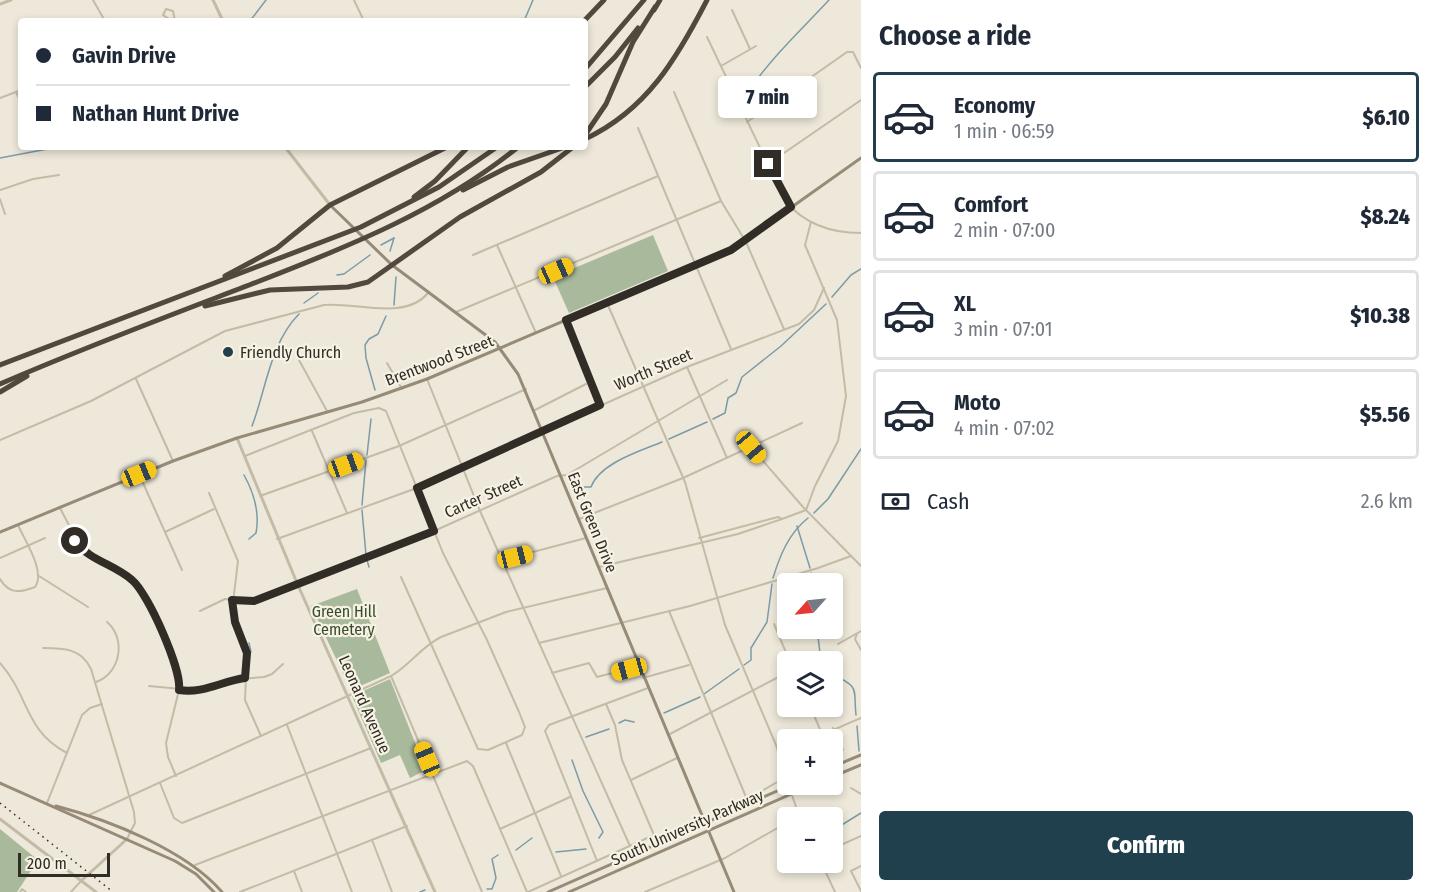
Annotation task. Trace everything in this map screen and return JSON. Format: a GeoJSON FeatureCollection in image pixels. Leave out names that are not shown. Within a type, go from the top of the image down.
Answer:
{"type":"FeatureCollection","features":[{"type":"Feature","properties":{"kind":"highway"},"geometry":{"type":"LineString","coordinates":[[587,18],[604,0]]}},
{"type":"Feature","properties":{"kind":"highway"},"geometry":{"type":"LineString","coordinates":[[588,66],[644,0]]}},
{"type":"Feature","properties":{"kind":"highway"},"geometry":{"type":"LineString","coordinates":[[588,132],[606,104],[633,42],[660,0]]}},
{"type":"Feature","properties":{"kind":"highway"},"geometry":{"type":"LineString","coordinates":[[588,134],[622,118],[654,88],[680,51],[707,0]]}},
{"type":"Feature","properties":{"kind":"highway"},"geometry":{"type":"LineString","coordinates":[[588,84],[615,57],[655,8]]}},
{"type":"Feature","properties":{"kind":"highway"},"geometry":{"type":"LineString","coordinates":[[588,61],[615,36]]}},
{"type":"Feature","properties":{"kind":"highway"},"geometry":{"type":"LineString","coordinates":[[194,291],[266,255],[330,205],[441,150]]}},
{"type":"Feature","properties":{"kind":"highway"},"geometry":{"type":"LineString","coordinates":[[382,218],[428,187],[465,150]]}},
{"type":"Feature","properties":{"kind":"highway"},"geometry":{"type":"LineString","coordinates":[[0,367],[105,323],[382,218],[439,187],[494,150]]}},
{"type":"Feature","properties":{"kind":"highway"},"geometry":{"type":"LineString","coordinates":[[417,214],[465,185],[514,150]]}},
{"type":"Feature","properties":{"kind":"highway"},"geometry":{"type":"LineString","coordinates":[[0,384],[345,248],[497,172],[557,150]]}},
{"type":"Feature","properties":{"kind":"highway"},"geometry":{"type":"LineString","coordinates":[[181,312],[270,290],[357,285],[374,279],[460,217],[541,172],[569,150]]}},
{"type":"Feature","properties":{"kind":"highway"},"geometry":{"type":"LineString","coordinates":[[0,392],[38,368]]}},
{"type":"Feature","properties":{"kind":"main road","name":"Brentwood Street"},"geometry":{"type":"LineString","coordinates":[[0,532],[173,460],[237,438],[402,389],[696,265],[746,242],[861,158]]}},
{"type":"Feature","properties":{"kind":"main road","name":"East Green Drive"},"geometry":{"type":"LineString","coordinates":[[330,205],[392,265],[501,348],[526,389],[734,892]]}},
{"type":"Feature","properties":{"kind":"main road"},"geometry":{"type":"LineString","coordinates":[[843,762],[861,755]]}},
{"type":"Feature","properties":{"kind":"main road"},"geometry":{"type":"LineString","coordinates":[[843,772],[861,765]]}},
{"type":"Feature","properties":{"kind":"main road"},"geometry":{"type":"LineString","coordinates":[[0,783],[186,867],[214,892]]}},
{"type":"Feature","properties":{"kind":"main road","name":"South University Parkway"},"geometry":{"type":"LineString","coordinates":[[548,892],[777,790]]}},
{"type":"Feature","properties":{"kind":"main road","name":"South University Parkway"},"geometry":{"type":"LineString","coordinates":[[569,892],[789,795]]}},
{"type":"Feature","properties":{"kind":"main road"},"geometry":{"type":"LineString","coordinates":[[47,803],[130,833],[195,865],[222,892]]}},
{"type":"Feature","properties":{"kind":"street"},"geometry":{"type":"LineString","coordinates":[[0,4],[11,0]]}},
{"type":"Feature","properties":{"kind":"street"},"geometry":{"type":"LineString","coordinates":[[93,0],[103,18]]}},
{"type":"Feature","properties":{"kind":"street"},"geometry":{"type":"LineString","coordinates":[[213,0],[222,18]]}},
{"type":"Feature","properties":{"kind":"street"},"geometry":{"type":"LineString","coordinates":[[354,0],[363,18]]}},
{"type":"Feature","properties":{"kind":"street"},"geometry":{"type":"LineString","coordinates":[[732,10],[750,49]]}},
{"type":"Feature","properties":{"kind":"street"},"geometry":{"type":"LineString","coordinates":[[707,37],[791,207],[811,222],[836,231],[861,233]]}},
{"type":"Feature","properties":{"kind":"street"},"geometry":{"type":"LineString","coordinates":[[721,66],[756,46]]}},
{"type":"Feature","properties":{"kind":"street"},"geometry":{"type":"LineString","coordinates":[[747,122],[851,52],[861,68]]}},
{"type":"Feature","properties":{"kind":"street"},"geometry":{"type":"LineString","coordinates":[[0,98],[16,92],[18,96]]}},
{"type":"Feature","properties":{"kind":"street"},"geometry":{"type":"LineString","coordinates":[[674,92],[721,201],[746,242],[784,330]]}},
{"type":"Feature","properties":{"kind":"street"},"geometry":{"type":"LineString","coordinates":[[768,164],[861,99]]}},
{"type":"Feature","properties":{"kind":"street"},"geometry":{"type":"LineString","coordinates":[[638,128],[731,349]]}},
{"type":"Feature","properties":{"kind":"street"},"geometry":{"type":"LineString","coordinates":[[287,150],[330,205]]}},
{"type":"Feature","properties":{"kind":"street"},"geometry":{"type":"LineString","coordinates":[[0,190],[25,181],[59,175]]}},
{"type":"Feature","properties":{"kind":"street"},"geometry":{"type":"LineString","coordinates":[[473,255],[658,176]]}},
{"type":"Feature","properties":{"kind":"street"},"geometry":{"type":"LineString","coordinates":[[0,199],[5,214]]}},
{"type":"Feature","properties":{"kind":"street"},"geometry":{"type":"LineString","coordinates":[[456,312],[721,201]]}},
{"type":"Feature","properties":{"kind":"street"},"geometry":{"type":"LineString","coordinates":[[599,567],[763,527],[806,510],[815,486],[838,441],[845,408],[838,328],[805,245],[811,222]]}},
{"type":"Feature","properties":{"kind":"street"},"geometry":{"type":"LineString","coordinates":[[497,244],[536,333]]}},
{"type":"Feature","properties":{"kind":"street","name":"Worth Street"},"geometry":{"type":"LineString","coordinates":[[277,538],[417,488],[687,367],[784,330],[808,316],[824,288]]}},
{"type":"Feature","properties":{"kind":"street"},"geometry":{"type":"LineString","coordinates":[[0,440],[92,400],[209,338],[249,323],[324,305],[401,309],[416,303],[428,293]]}},
{"type":"Feature","properties":{"kind":"street"},"geometry":{"type":"LineString","coordinates":[[607,303],[683,478],[716,597],[777,749]]}},
{"type":"Feature","properties":{"kind":"street"},"geometry":{"type":"LineString","coordinates":[[566,320],[600,405]]}},
{"type":"Feature","properties":{"kind":"street"},"geometry":{"type":"LineString","coordinates":[[299,360],[327,411]]}},
{"type":"Feature","properties":{"kind":"street"},"geometry":{"type":"LineString","coordinates":[[387,363],[402,389]]}},
{"type":"Feature","properties":{"kind":"street"},"geometry":{"type":"LineString","coordinates":[[687,367],[728,458]]}},
{"type":"Feature","properties":{"kind":"street"},"geometry":{"type":"LineString","coordinates":[[135,378],[173,460]]}},
{"type":"Feature","properties":{"kind":"street"},"geometry":{"type":"LineString","coordinates":[[427,379],[480,511],[630,846]]}},
{"type":"Feature","properties":{"kind":"street","name":"Carter Street"},"geometry":{"type":"LineString","coordinates":[[200,611],[225,599],[254,601],[434,531],[562,476],[727,380]]}},
{"type":"Feature","properties":{"kind":"street"},"geometry":{"type":"LineString","coordinates":[[535,410],[586,384]]}},
{"type":"Feature","properties":{"kind":"street"},"geometry":{"type":"LineString","coordinates":[[260,496],[399,446],[526,389]]}},
{"type":"Feature","properties":{"kind":"street"},"geometry":{"type":"LineString","coordinates":[[244,456],[354,413],[379,408],[386,411],[434,531],[519,712],[525,732],[506,743],[483,751],[475,744],[401,577]]}},
{"type":"Feature","properties":{"kind":"street"},"geometry":{"type":"LineString","coordinates":[[579,519],[683,478],[802,423]]}},
{"type":"Feature","properties":{"kind":"street"},"geometry":{"type":"LineString","coordinates":[[312,431],[347,513]]}},
{"type":"Feature","properties":{"kind":"street","name":"Leonard Avenue"},"geometry":{"type":"LineString","coordinates":[[237,438],[277,538],[407,826],[433,892]]}},
{"type":"Feature","properties":{"kind":"street"},"geometry":{"type":"LineString","coordinates":[[751,447],[806,510],[861,566]]}},
{"type":"Feature","properties":{"kind":"street"},"geometry":{"type":"LineString","coordinates":[[139,474],[182,570]]}},
{"type":"Feature","properties":{"kind":"street"},"geometry":{"type":"LineString","coordinates":[[209,493],[238,561],[238,575],[232,600],[235,622],[247,653],[245,700],[261,736]]}},
{"type":"Feature","properties":{"kind":"street"},"geometry":{"type":"LineString","coordinates":[[60,508],[82,550],[123,573],[141,589],[177,667],[179,690],[166,743],[168,757],[176,776]]}},
{"type":"Feature","properties":{"kind":"street"},"geometry":{"type":"LineString","coordinates":[[165,532],[216,509]]}},
{"type":"Feature","properties":{"kind":"street"},"geometry":{"type":"LineString","coordinates":[[699,538],[778,517],[782,519]]}},
{"type":"Feature","properties":{"kind":"street"},"geometry":{"type":"LineString","coordinates":[[18,524],[39,576],[88,608]]}},
{"type":"Feature","properties":{"kind":"street"},"geometry":{"type":"LineString","coordinates":[[0,558],[45,538]]}},
{"type":"Feature","properties":{"kind":"street"},"geometry":{"type":"LineString","coordinates":[[502,560],[587,538]]}},
{"type":"Feature","properties":{"kind":"street"},"geometry":{"type":"LineString","coordinates":[[539,643],[669,611],[818,568],[851,556]]}},
{"type":"Feature","properties":{"kind":"street"},"geometry":{"type":"LineString","coordinates":[[0,579],[8,590],[16,591],[35,587],[39,576]]}},
{"type":"Feature","properties":{"kind":"street"},"geometry":{"type":"LineString","coordinates":[[87,816],[391,676],[409,664],[431,642],[478,622],[523,608],[607,588]]}},
{"type":"Feature","properties":{"kind":"street"},"geometry":{"type":"LineString","coordinates":[[669,611],[689,665],[746,797]]}},
{"type":"Feature","properties":{"kind":"street"},"geometry":{"type":"LineString","coordinates":[[96,682],[111,672],[119,649],[118,635],[107,622]]}},
{"type":"Feature","properties":{"kind":"street"},"geometry":{"type":"LineString","coordinates":[[774,624],[785,651]]}},
{"type":"Feature","properties":{"kind":"street"},"geometry":{"type":"LineString","coordinates":[[838,644],[859,632]]}},
{"type":"Feature","properties":{"kind":"street"},"geometry":{"type":"LineString","coordinates":[[859,632],[855,639],[861,650]]}},
{"type":"Feature","properties":{"kind":"street"},"geometry":{"type":"LineString","coordinates":[[43,648],[69,649],[78,653],[88,663],[96,682],[135,820],[127,839],[71,892]]}},
{"type":"Feature","properties":{"kind":"street"},"geometry":{"type":"LineString","coordinates":[[0,663],[17,684],[40,734],[66,753]]}},
{"type":"Feature","properties":{"kind":"street"},"geometry":{"type":"LineString","coordinates":[[552,673],[589,663],[597,677],[639,666]]}},
{"type":"Feature","properties":{"kind":"street"},"geometry":{"type":"LineString","coordinates":[[149,686],[202,691],[228,680],[264,677],[272,674],[283,664]]}},
{"type":"Feature","properties":{"kind":"street"},"geometry":{"type":"LineString","coordinates":[[644,678],[689,665]]}},
{"type":"Feature","properties":{"kind":"street"},"geometry":{"type":"LineString","coordinates":[[391,676],[482,892]]}},
{"type":"Feature","properties":{"kind":"street"},"geometry":{"type":"LineString","coordinates":[[668,735],[777,678]]}},
{"type":"Feature","properties":{"kind":"street"},"geometry":{"type":"LineString","coordinates":[[597,861],[545,731],[549,725],[648,688]]}},
{"type":"Feature","properties":{"kind":"street"},"geometry":{"type":"LineString","coordinates":[[195,865],[322,815],[464,762],[470,762],[527,892],[654,835],[631,780],[606,704]]}},
{"type":"Feature","properties":{"kind":"street"},"geometry":{"type":"LineString","coordinates":[[47,803],[81,715],[90,708],[102,705]]}},
{"type":"Feature","properties":{"kind":"street"},"geometry":{"type":"LineString","coordinates":[[833,729],[861,718]]}},
{"type":"Feature","properties":{"kind":"street"},"geometry":{"type":"LineString","coordinates":[[287,725],[352,892]]}},
{"type":"Feature","properties":{"kind":"street"},"geometry":{"type":"LineString","coordinates":[[506,743],[561,877]]}},
{"type":"Feature","properties":{"kind":"street"},"geometry":{"type":"LineString","coordinates":[[160,783],[177,822],[371,748]]}},
{"type":"Feature","properties":{"kind":"street"},"geometry":{"type":"LineString","coordinates":[[631,780],[678,758]]}},
{"type":"Feature","properties":{"kind":"street"},"geometry":{"type":"LineString","coordinates":[[762,791],[777,782]]}},
{"type":"Feature","properties":{"kind":"street"},"geometry":{"type":"LineString","coordinates":[[851,788],[861,794]]}},
{"type":"Feature","properties":{"kind":"street"},"geometry":{"type":"LineString","coordinates":[[500,829],[570,797]]}},
{"type":"Feature","properties":{"kind":"street"},"geometry":{"type":"LineString","coordinates":[[96,819],[97,811]]}},
{"type":"Feature","properties":{"kind":"street"},"geometry":{"type":"LineString","coordinates":[[0,819],[96,892]]}},
{"type":"Feature","properties":{"kind":"street"},"geometry":{"type":"LineString","coordinates":[[240,892],[407,826]]}},
{"type":"Feature","properties":{"kind":"street"},"geometry":{"type":"LineString","coordinates":[[645,892],[721,860],[777,828]]}},
{"type":"Feature","properties":{"kind":"street"},"geometry":{"type":"LineString","coordinates":[[843,844],[861,836]]}},
{"type":"Feature","properties":{"kind":"street"},"geometry":{"type":"LineString","coordinates":[[372,840],[392,892]]}},
{"type":"Feature","properties":{"kind":"street"},"geometry":{"type":"LineString","coordinates":[[861,866],[851,871],[861,891]]}},
{"type":"Feature","properties":{"kind":"street"},"geometry":{"type":"LineString","coordinates":[[294,871],[302,892]]}},
{"type":"Feature","properties":{"kind":"street"},"geometry":{"type":"LineString","coordinates":[[826,873],[835,892]]}},
{"type":"Feature","properties":{"kind":"street"},"geometry":{"type":"LineString","coordinates":[[252,887],[255,892]]}},
{"type":"Feature","properties":{"kind":"street"},"geometry":{"type":"LineString","coordinates":[[20,892],[22,889],[26,892]]}},
{"type":"Feature","properties":{"kind":"green space"},"geometry":{"type":"Polygon","coordinates":[[[653,235],[668,271],[569,313],[553,277],[653,235]]]}},
{"type":"Feature","properties":{"kind":"green space","name":"Green Hill Cemetery"},"geometry":{"type":"Polygon","coordinates":[[[357,589],[390,673],[351,690],[311,606],[357,589]]]}},
{"type":"Feature","properties":{"kind":"green space","name":"Green Hill Cemetery"},"geometry":{"type":"Polygon","coordinates":[[[390,679],[419,753],[415,755],[422,772],[410,778],[400,755],[381,763],[352,696],[390,679]]]}},
{"type":"Feature","properties":{"kind":"green space"},"geometry":{"type":"Polygon","coordinates":[[[0,829],[38,860],[17,892],[0,892],[0,829]]]}},
{"type":"Feature","properties":{"kind":"waterway"},"geometry":{"type":"LineString","coordinates":[[252,18],[266,0]]}},
{"type":"Feature","properties":{"kind":"waterway"},"geometry":{"type":"LineString","coordinates":[[525,18],[533,0]]}},
{"type":"Feature","properties":{"kind":"waterway"},"geometry":{"type":"LineString","coordinates":[[750,89],[778,54],[829,0]]}},
{"type":"Feature","properties":{"kind":"waterway"},"geometry":{"type":"LineString","coordinates":[[0,158],[42,150]]}},
{"type":"Feature","properties":{"kind":"waterway"},"geometry":{"type":"LineString","coordinates":[[381,245],[394,238]]}},
{"type":"Feature","properties":{"kind":"waterway"},"geometry":{"type":"LineString","coordinates":[[390,251],[394,238]]}},
{"type":"Feature","properties":{"kind":"waterway"},"geometry":{"type":"LineString","coordinates":[[337,275],[344,274],[370,255]]}},
{"type":"Feature","properties":{"kind":"waterway"},"geometry":{"type":"LineString","coordinates":[[832,297],[851,275],[861,269]]}},
{"type":"Feature","properties":{"kind":"waterway"},"geometry":{"type":"LineString","coordinates":[[394,305],[396,277]]}},
{"type":"Feature","properties":{"kind":"waterway"},"geometry":{"type":"LineString","coordinates":[[304,303],[318,293]]}},
{"type":"Feature","properties":{"kind":"waterway"},"geometry":{"type":"LineString","coordinates":[[713,419],[725,413],[728,398],[736,393],[742,377],[781,346],[826,304]]}},
{"type":"Feature","properties":{"kind":"waterway"},"geometry":{"type":"LineString","coordinates":[[252,426],[275,353],[281,339],[299,314]]}},
{"type":"Feature","properties":{"kind":"waterway"},"geometry":{"type":"LineString","coordinates":[[375,390],[366,358],[365,345],[369,339],[378,334],[386,316]]}},
{"type":"Feature","properties":{"kind":"waterway"},"geometry":{"type":"LineString","coordinates":[[367,455],[371,419]]}},
{"type":"Feature","properties":{"kind":"waterway"},"geometry":{"type":"LineString","coordinates":[[669,439],[707,422]]}},
{"type":"Feature","properties":{"kind":"waterway"},"geometry":{"type":"LineString","coordinates":[[578,487],[591,487],[603,471],[612,465],[662,442]]}},
{"type":"Feature","properties":{"kind":"waterway"},"geometry":{"type":"LineString","coordinates":[[814,513],[828,499],[861,449]]}},
{"type":"Feature","properties":{"kind":"waterway"},"geometry":{"type":"LineString","coordinates":[[362,505],[366,460]]}},
{"type":"Feature","properties":{"kind":"waterway"},"geometry":{"type":"LineString","coordinates":[[244,475],[257,510],[256,533],[249,539]]}},
{"type":"Feature","properties":{"kind":"waterway"},"geometry":{"type":"LineString","coordinates":[[362,510],[366,555]]}},
{"type":"Feature","properties":{"kind":"waterway"},"geometry":{"type":"LineString","coordinates":[[773,578],[786,545],[795,530],[808,518]]}},
{"type":"Feature","properties":{"kind":"waterway"},"geometry":{"type":"LineString","coordinates":[[797,526],[810,568]]}},
{"type":"Feature","properties":{"kind":"waterway"},"geometry":{"type":"LineString","coordinates":[[367,560],[369,567]]}},
{"type":"Feature","properties":{"kind":"waterway"},"geometry":{"type":"LineString","coordinates":[[744,665],[751,660],[751,648],[767,622],[772,584]]}},
{"type":"Feature","properties":{"kind":"waterway"},"geometry":{"type":"LineString","coordinates":[[818,639],[820,651]]}},
{"type":"Feature","properties":{"kind":"waterway"},"geometry":{"type":"LineString","coordinates":[[249,643],[251,652]]}},
{"type":"Feature","properties":{"kind":"waterway"},"geometry":{"type":"LineString","coordinates":[[704,694],[739,669]]}},
{"type":"Feature","properties":{"kind":"waterway"},"geometry":{"type":"LineString","coordinates":[[843,680],[854,690],[856,715]]}},
{"type":"Feature","properties":{"kind":"waterway"},"geometry":{"type":"LineString","coordinates":[[664,713],[700,697]]}},
{"type":"Feature","properties":{"kind":"waterway"},"geometry":{"type":"LineString","coordinates":[[619,723],[625,720],[634,722]]}},
{"type":"Feature","properties":{"kind":"waterway"},"geometry":{"type":"LineString","coordinates":[[857,726],[859,751]]}},
{"type":"Feature","properties":{"kind":"waterway"},"geometry":{"type":"LineString","coordinates":[[586,737],[609,729]]}},
{"type":"Feature","properties":{"kind":"waterway"},"geometry":{"type":"LineString","coordinates":[[572,760],[583,791],[603,832],[599,838]]}},
{"type":"Feature","properties":{"kind":"waterway"},"geometry":{"type":"LineString","coordinates":[[843,824],[861,813]]}},
{"type":"Feature","properties":{"kind":"waterway"},"geometry":{"type":"LineString","coordinates":[[516,850],[532,838]]}},
{"type":"Feature","properties":{"kind":"waterway"},"geometry":{"type":"LineString","coordinates":[[556,852],[586,849]]}},
{"type":"Feature","properties":{"kind":"waterway"},"geometry":{"type":"LineString","coordinates":[[487,889],[492,889],[496,878],[492,859],[498,855]]}},
{"type":"Feature","properties":{"kind":"waterway"},"geometry":{"type":"LineString","coordinates":[[420,892],[425,890]]}},
{"type":"Feature","properties":{"kind":"railway"},"geometry":{"type":"LineString","coordinates":[[0,803],[113,892]]}},
{"type":"Feature","properties":{"kind":"place","name":"Friendly Church"},"geometry":{"type":"Point","coordinates":[228,352]}},
{"type":"Feature","properties":{"kind":"route"},"geometry":{"type":"LineString","coordinates":[[75,541],[90,556],[123,573],[141,589],[177,667],[179,690],[202,691],[228,680],[245,678],[247,653],[235,622],[232,600],[254,601],[434,531],[417,488],[532,438],[600,405],[566,320],[746,242],[791,207],[786,202],[768,164]]}}]}
